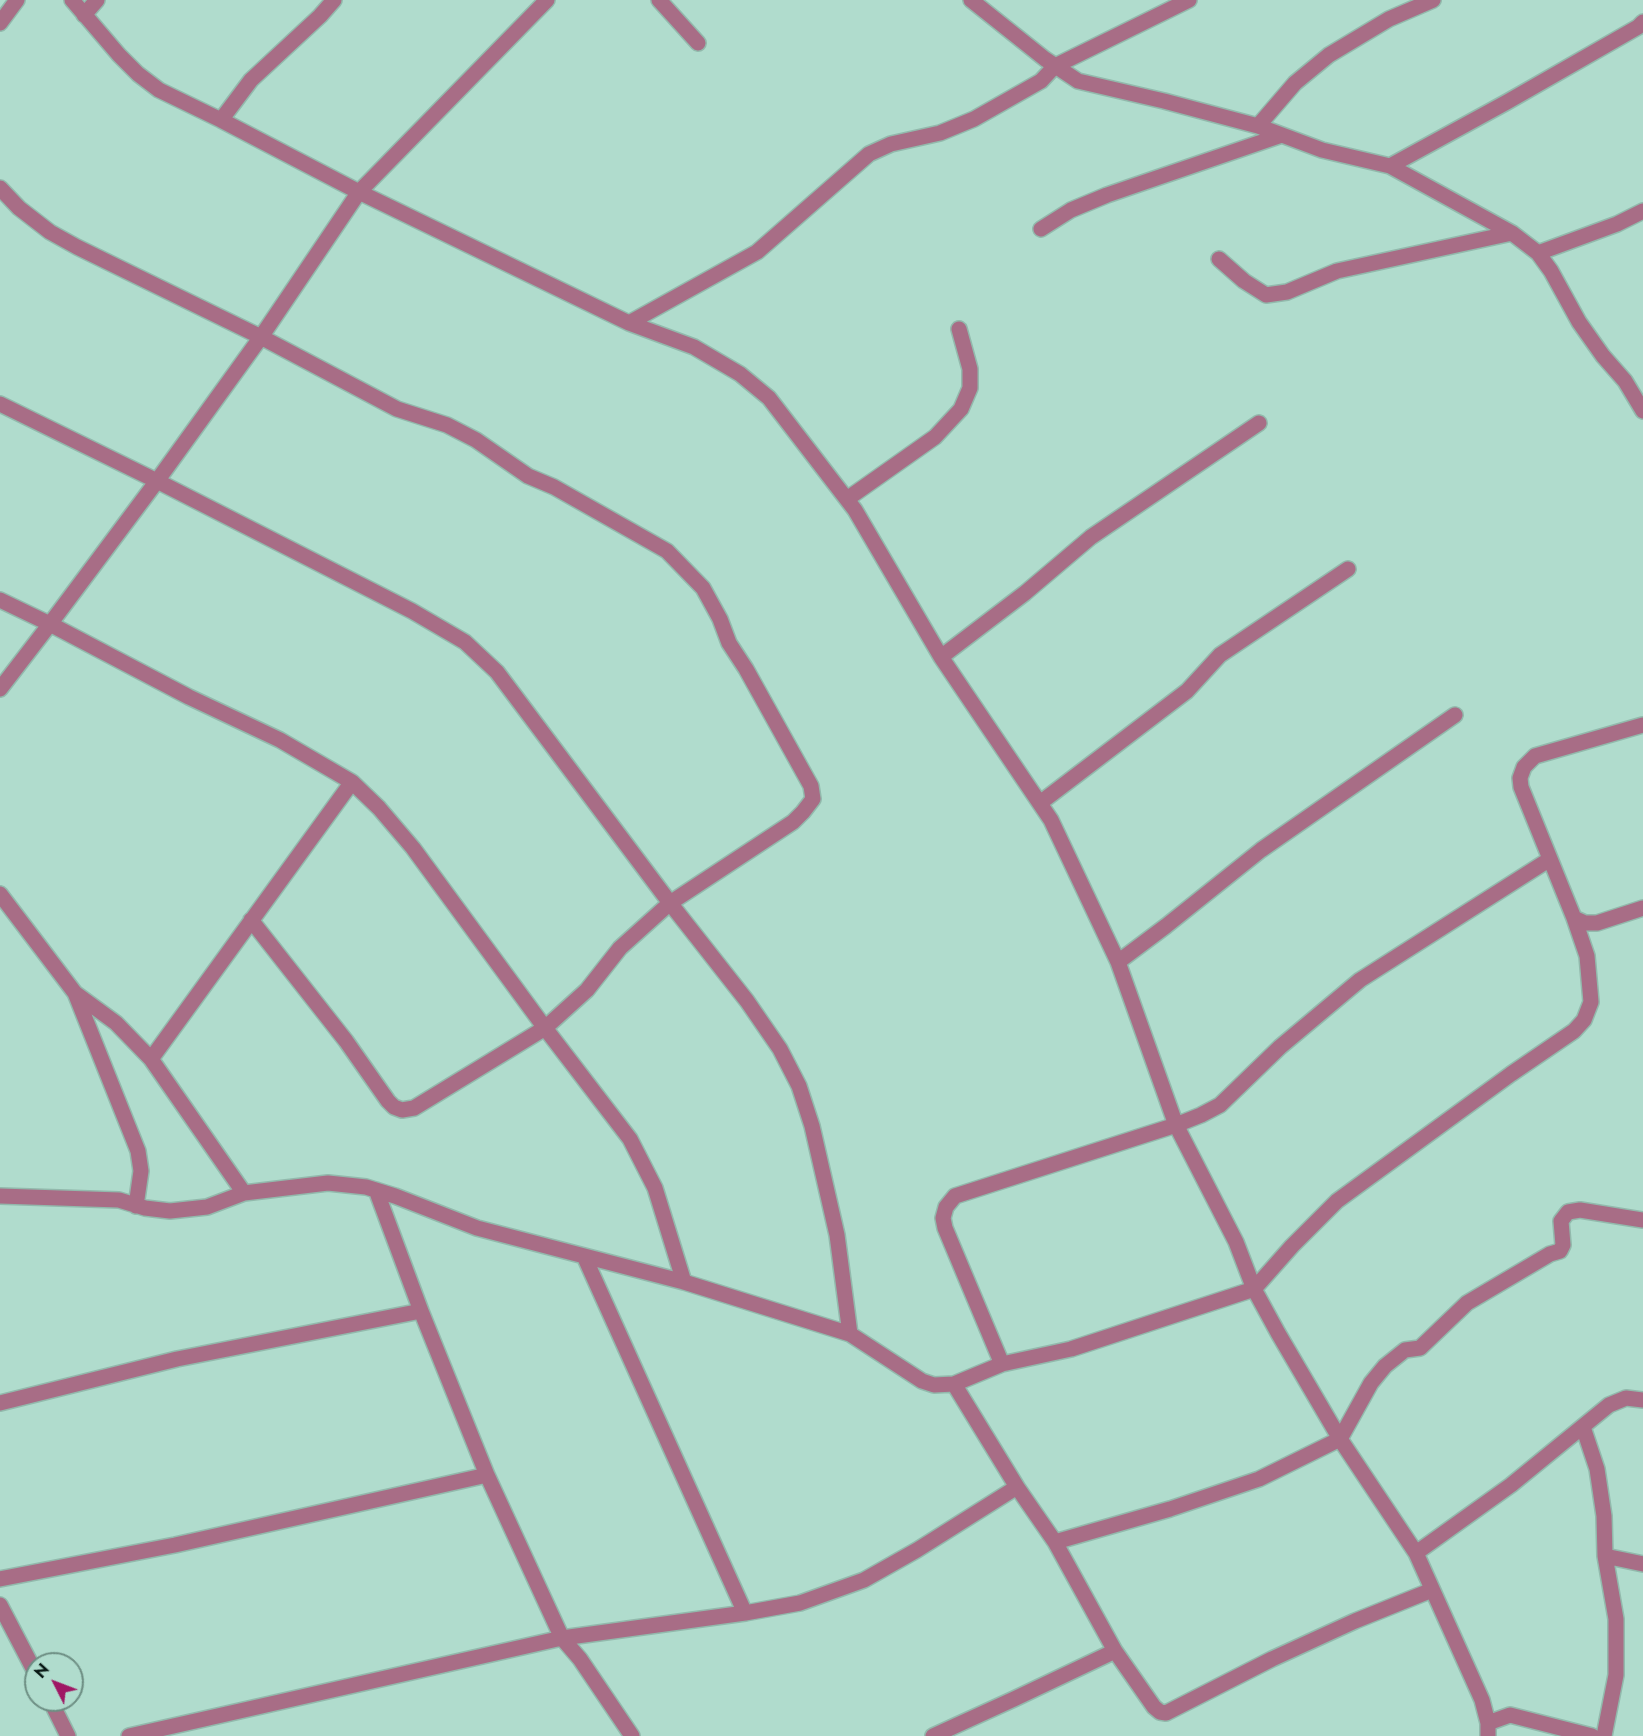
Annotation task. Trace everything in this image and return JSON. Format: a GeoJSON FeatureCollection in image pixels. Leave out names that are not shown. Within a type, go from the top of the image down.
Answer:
{"type":"FeatureCollection","features":[{"type":"Feature","properties":{"kind":"street"},"geometry":{"type":"LineString","coordinates":[[0,24],[17,0]]}},
{"type":"Feature","properties":{"kind":"street"},"geometry":{"type":"LineString","coordinates":[[72,0],[138,74],[159,90],[359,192],[629,323],[694,348],[740,374],[769,398],[855,510],[941,657],[1051,820],[1118,962],[1176,1125],[1236,1242],[1254,1289],[1340,1439],[1416,1553],[1482,1700],[1488,1730],[1510,1715],[1592,1736]]}},
{"type":"Feature","properties":{"kind":"street"},"geometry":{"type":"LineString","coordinates":[[84,15],[97,0]]}},
{"type":"Feature","properties":{"kind":"street"},"geometry":{"type":"LineString","coordinates":[[221,120],[251,80],[320,16],[334,0]]}},
{"type":"Feature","properties":{"kind":"street"},"geometry":{"type":"LineString","coordinates":[[0,689],[157,481],[261,337],[359,192],[547,0]]}},
{"type":"Feature","properties":{"kind":"street"},"geometry":{"type":"LineString","coordinates":[[659,0],[698,43]]}},
{"type":"Feature","properties":{"kind":"street"},"geometry":{"type":"LineString","coordinates":[[971,0],[1054,66],[1078,81],[1258,126],[1322,150],[1389,166],[1512,233],[1538,253],[1551,271],[1579,322],[1603,356],[1625,381],[1642,407]]}},
{"type":"Feature","properties":{"kind":"street"},"geometry":{"type":"LineString","coordinates":[[629,323],[758,252],[868,154],[891,144],[940,133],[974,120],[1041,81],[1054,66],[1189,0]]}},
{"type":"Feature","properties":{"kind":"street"},"geometry":{"type":"LineString","coordinates":[[1258,126],[1295,83],[1329,56],[1389,19],[1432,0]]}},
{"type":"Feature","properties":{"kind":"street"},"geometry":{"type":"LineString","coordinates":[[1389,166],[1507,102],[1643,22]]}},
{"type":"Feature","properties":{"kind":"street"},"geometry":{"type":"LineString","coordinates":[[1041,229],[1071,210],[1107,195],[1282,135]]}},
{"type":"Feature","properties":{"kind":"street"},"geometry":{"type":"LineString","coordinates":[[0,188],[50,232],[77,247],[261,337],[397,409],[447,424],[476,440],[528,476],[667,551],[703,588],[720,619],[729,643],[746,669],[811,786],[813,799],[793,822],[670,903],[620,948],[587,990],[545,1028],[414,1108],[402,1110],[394,1107],[388,1101],[346,1041],[251,920]]}},
{"type":"Feature","properties":{"kind":"street"},"geometry":{"type":"LineString","coordinates":[[1538,253],[1617,224],[1643,211]]}},
{"type":"Feature","properties":{"kind":"street"},"geometry":{"type":"LineString","coordinates":[[1219,259],[1244,281],[1266,295],[1287,292],[1337,271],[1512,233]]}},
{"type":"Feature","properties":{"kind":"street"},"geometry":{"type":"LineString","coordinates":[[847,499],[935,437],[960,409],[970,388],[970,369],[959,329]]}},
{"type":"Feature","properties":{"kind":"street"},"geometry":{"type":"LineString","coordinates":[[0,404],[412,611],[465,642],[497,672],[670,903],[747,1001],[780,1049],[799,1086],[812,1126],[837,1235],[850,1334]]}},
{"type":"Feature","properties":{"kind":"street"},"geometry":{"type":"LineString","coordinates":[[941,657],[1024,593],[1090,537],[1258,423]]}},
{"type":"Feature","properties":{"kind":"street"},"geometry":{"type":"LineString","coordinates":[[1040,803],[1187,691],[1220,655],[1348,569]]}},
{"type":"Feature","properties":{"kind":"street"},"geometry":{"type":"LineString","coordinates":[[0,600],[189,697],[280,740],[352,782],[379,808],[413,848],[630,1139],[655,1188],[684,1282]]}},
{"type":"Feature","properties":{"kind":"street"},"geometry":{"type":"LineString","coordinates":[[1118,962],[1261,850],[1455,715]]}},
{"type":"Feature","properties":{"kind":"street"},"geometry":{"type":"LineString","coordinates":[[0,1196],[118,1200],[136,1206],[170,1211],[207,1207],[244,1193],[328,1182],[366,1187],[477,1228],[684,1282],[850,1334],[922,1381],[934,1385],[954,1384],[1002,1364],[1071,1349],[1254,1289],[1292,1246],[1337,1201],[1574,1031],[1584,1020],[1591,1002],[1587,956],[1521,787],[1520,778],[1524,767],[1535,756],[1643,725]]}},
{"type":"Feature","properties":{"kind":"street"},"geometry":{"type":"LineString","coordinates":[[151,1059],[352,782]]}},
{"type":"Feature","properties":{"kind":"street"},"geometry":{"type":"LineString","coordinates":[[1002,1364],[945,1228],[946,1207],[955,1196],[1176,1125],[1220,1105],[1280,1047],[1360,980],[1550,859]]}},
{"type":"Feature","properties":{"kind":"street"},"geometry":{"type":"LineString","coordinates":[[0,894],[75,993],[138,1151],[141,1171],[136,1206]]}},
{"type":"Feature","properties":{"kind":"street"},"geometry":{"type":"LineString","coordinates":[[1574,918],[1585,923],[1597,923],[1643,908]]}},
{"type":"Feature","properties":{"kind":"street"},"geometry":{"type":"LineString","coordinates":[[75,993],[116,1023],[151,1059],[244,1193]]}},
{"type":"Feature","properties":{"kind":"street"},"geometry":{"type":"LineString","coordinates":[[376,1190],[421,1311],[487,1475],[562,1638],[580,1659],[632,1736]]}},
{"type":"Feature","properties":{"kind":"street"},"geometry":{"type":"LineString","coordinates":[[1055,1542],[1170,1509],[1259,1479],[1340,1439],[1371,1383],[1385,1366],[1405,1350],[1420,1348],[1467,1303],[1550,1254],[1560,1251],[1563,1245],[1561,1221],[1568,1212],[1580,1210],[1643,1220]]}},
{"type":"Feature","properties":{"kind":"street"},"geometry":{"type":"LineString","coordinates":[[584,1256],[745,1613]]}},
{"type":"Feature","properties":{"kind":"street"},"geometry":{"type":"LineString","coordinates":[[0,1403],[177,1359],[421,1311]]}},
{"type":"Feature","properties":{"kind":"street"},"geometry":{"type":"LineString","coordinates":[[954,1384],[1017,1488],[1055,1542],[1115,1651],[1154,1707],[1160,1712],[1166,1713],[1272,1659],[1432,1590]]}},
{"type":"Feature","properties":{"kind":"street"},"geometry":{"type":"LineString","coordinates":[[1416,1553],[1511,1485],[1609,1404],[1626,1398],[1643,1400]]}},
{"type":"Feature","properties":{"kind":"street"},"geometry":{"type":"LineString","coordinates":[[1582,1427],[1597,1469],[1604,1516],[1605,1556],[1616,1619],[1616,1675],[1604,1736]]}},
{"type":"Feature","properties":{"kind":"street"},"geometry":{"type":"LineString","coordinates":[[0,1580],[175,1545],[487,1475]]}},
{"type":"Feature","properties":{"kind":"street"},"geometry":{"type":"LineString","coordinates":[[129,1736],[562,1638],[745,1613],[800,1602],[864,1580],[1017,1488]]}},
{"type":"Feature","properties":{"kind":"street"},"geometry":{"type":"LineString","coordinates":[[1605,1556],[1643,1564]]}},
{"type":"Feature","properties":{"kind":"street"},"geometry":{"type":"LineString","coordinates":[[0,1605],[25,1652]]}},
{"type":"Feature","properties":{"kind":"street"},"geometry":{"type":"LineString","coordinates":[[933,1736],[1115,1651]]}},
{"type":"Feature","properties":{"kind":"street"},"geometry":{"type":"LineString","coordinates":[[56,1712],[68,1736]]}}]}
